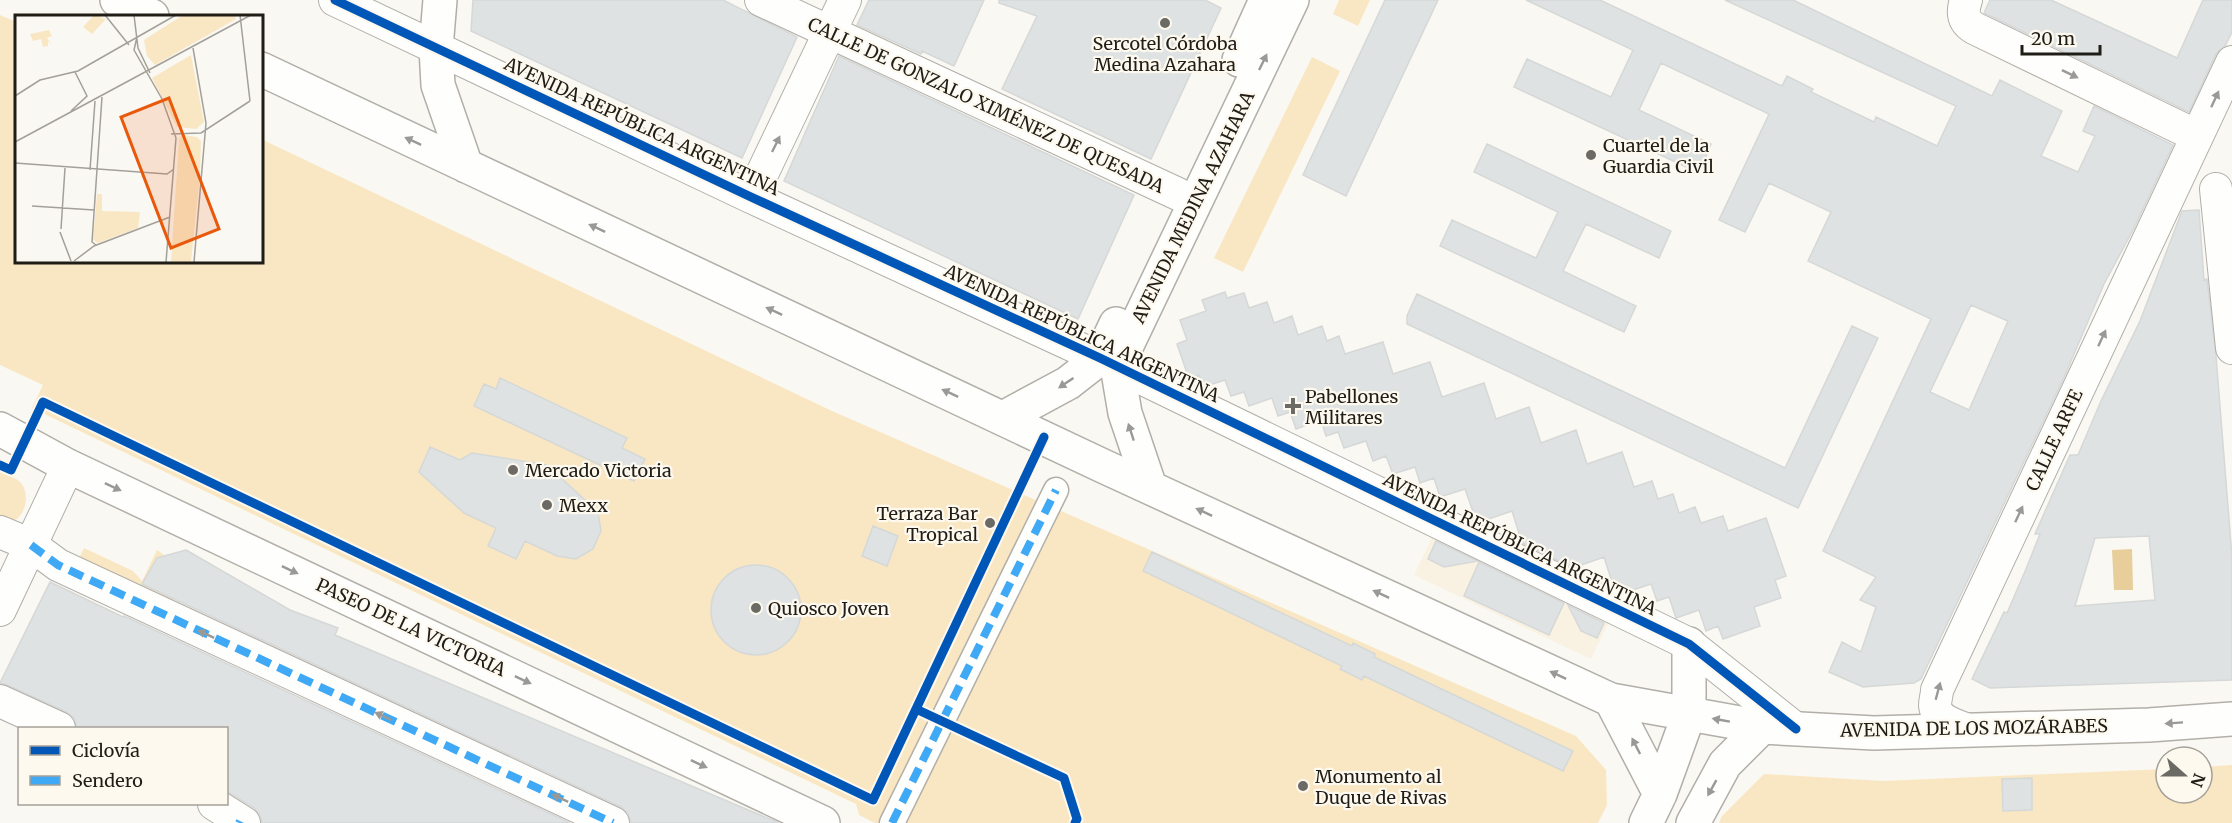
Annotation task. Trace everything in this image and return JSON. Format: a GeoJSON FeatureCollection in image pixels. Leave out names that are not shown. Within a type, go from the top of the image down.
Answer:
{"type":"FeatureCollection","features":[{"type":"Feature","properties":{"kind":"main road"},"geometry":{"type":"LineString","coordinates":[[117,0],[150,15]]}},
{"type":"Feature","properties":{"kind":"main road"},"geometry":{"type":"LineString","coordinates":[[440,0],[436,48],[438,85],[466,166]]}},
{"type":"Feature","properties":{"kind":"main road","name":"AVENIDA MEDINA AZAHARA"},"geometry":{"type":"LineString","coordinates":[[1108,362],[1178,194],[1265,2]]}},
{"type":"Feature","properties":{"kind":"main road","name":"AVENIDA MEDINA AZAHARA"},"geometry":{"type":"LineString","coordinates":[[1004,418],[1108,362],[1265,2]]}},
{"type":"Feature","properties":{"kind":"main road"},"geometry":{"type":"LineString","coordinates":[[262,69],[1150,488],[1611,700],[1660,794]]}},
{"type":"Feature","properties":{"kind":"main road"},"geometry":{"type":"LineString","coordinates":[[1108,362],[1150,488]]}},
{"type":"Feature","properties":{"kind":"main road","name":"PASEO DE LA VICTORIA"},"geometry":{"type":"LineString","coordinates":[[0,429],[68,466],[823,823]]}},
{"type":"Feature","properties":{"kind":"main road"},"geometry":{"type":"LineString","coordinates":[[1646,823],[1660,794],[1689,714],[1689,644]]}},
{"type":"Feature","properties":{"kind":"main road","name":"AVENIDA DE LOS MOZÁRABES"},"geometry":{"type":"LineString","coordinates":[[1611,700],[1762,727],[1874,734],[2149,725],[2232,719]]}},
{"type":"Feature","properties":{"kind":"main road"},"geometry":{"type":"LineString","coordinates":[[1693,823],[1725,764],[1762,727]]}},
{"type":"Feature","properties":{"kind":"street","name":"AVENIDA REPÚBLICA ARGENTINA"},"geometry":{"type":"LineString","coordinates":[[335,0],[751,197],[1108,362],[1689,644],[1796,729]]}},
{"type":"Feature","properties":{"kind":"street","name":"CALLE DE GONZALO XIMÉNEZ DE QUESADA"},"geometry":{"type":"LineString","coordinates":[[761,0],[1178,194]]}},
{"type":"Feature","properties":{"kind":"street"},"geometry":{"type":"LineString","coordinates":[[751,197],[845,0]]}},
{"type":"Feature","properties":{"kind":"street"},"geometry":{"type":"LineString","coordinates":[[1965,9],[1967,24],[1974,28],[2197,136],[2196,156],[2199,168],[2224,189],[2232,348]]}},
{"type":"Feature","properties":{"kind":"street","name":"CALLE ARFE"},"geometry":{"type":"LineString","coordinates":[[1968,730],[1947,722],[1938,713],[1935,702],[1937,690],[2232,62]]}},
{"type":"Feature","properties":{"kind":"street"},"geometry":{"type":"LineString","coordinates":[[2170,193],[2224,189]]}},
{"type":"Feature","properties":{"kind":"street"},"geometry":{"type":"LineString","coordinates":[[0,610],[68,466]]}},
{"type":"Feature","properties":{"kind":"street"},"geometry":{"type":"LineString","coordinates":[[892,823],[1056,490]]}},
{"type":"Feature","properties":{"kind":"street"},"geometry":{"type":"LineString","coordinates":[[0,532],[31,545],[58,566],[613,823]]}},
{"type":"Feature","properties":{"kind":"street"},"geometry":{"type":"LineString","coordinates":[[0,701],[56,727]]}},
{"type":"Feature","properties":{"kind":"street"},"geometry":{"type":"LineString","coordinates":[[215,805],[241,823]]}},
{"type":"Feature","properties":{"kind":"shaded area"},"geometry":{"type":"Polygon","coordinates":[[[1339,0],[1370,0],[1358,26],[1333,14],[1339,0]]]}},
{"type":"Feature","properties":{"kind":"shaded area"},"geometry":{"type":"Polygon","coordinates":[[[0,15],[15,22],[15,262],[262,262],[262,139],[832,411],[1576,736],[1606,770],[1607,805],[1598,823],[875,823],[859,815],[856,804],[32,408],[43,385],[0,365],[0,15]]]}},
{"type":"Feature","properties":{"kind":"shaded area"},"geometry":{"type":"Polygon","coordinates":[[[1312,57],[1340,71],[1243,272],[1214,258],[1312,57]]]}},
{"type":"Feature","properties":{"kind":"shaded area"},"geometry":{"type":"Polygon","coordinates":[[[0,472],[19,481],[24,488],[26,498],[24,509],[18,518],[0,524],[0,472]]]}},
{"type":"Feature","properties":{"kind":"shaded area"},"geometry":{"type":"Polygon","coordinates":[[[1436,529],[1613,613],[1591,659],[1414,575],[1436,529]]]}},
{"type":"Feature","properties":{"kind":"shaded area"},"geometry":{"type":"Polygon","coordinates":[[[84,548],[133,571],[142,581],[157,550],[207,585],[181,590],[169,605],[75,566],[84,548]]]}},
{"type":"Feature","properties":{"kind":"shaded area"},"geometry":{"type":"Polygon","coordinates":[[[2132,549],[2133,590],[2114,590],[2112,550],[2132,549]]]}},
{"type":"Feature","properties":{"kind":"shaded area"},"geometry":{"type":"Polygon","coordinates":[[[2232,765],[2232,823],[1719,823],[1722,816],[1764,774],[1883,781],[2154,770],[2154,805],[2214,805],[2214,766],[2232,765]]]}},
{"type":"Feature","properties":{"kind":"building"},"geometry":{"type":"Polygon","coordinates":[[[473,0],[723,0],[797,37],[742,158],[471,31],[473,0]]]}},
{"type":"Feature","properties":{"kind":"building"},"geometry":{"type":"Polygon","coordinates":[[[869,0],[984,0],[954,66],[857,25],[869,0]]]}},
{"type":"Feature","properties":{"kind":"building"},"geometry":{"type":"Polygon","coordinates":[[[999,0],[1205,0],[1221,8],[1151,159],[1002,89],[1037,16],[999,3],[999,0]]]}},
{"type":"Feature","properties":{"kind":"building"},"geometry":{"type":"Polygon","coordinates":[[[1385,0],[1438,0],[1346,196],[1303,175],[1385,0]]]}},
{"type":"Feature","properties":{"kind":"building"},"geometry":{"type":"Polygon","coordinates":[[[1526,0],[1600,0],[1782,86],[1787,76],[1813,89],[1811,92],[1874,122],[1876,117],[1937,146],[1956,106],[1725,0],[1793,0],[1992,96],[2000,80],[2062,111],[2041,156],[2078,172],[2095,136],[2083,131],[2094,106],[2173,145],[2133,230],[2104,284],[2065,375],[1921,679],[1914,683],[1863,687],[1829,672],[1842,642],[1861,652],[1876,607],[1860,600],[1876,577],[1823,551],[1931,319],[1808,261],[1831,212],[1769,183],[1745,232],[1719,220],[1769,114],[1661,63],[1639,110],[1711,144],[1699,173],[1514,87],[1527,59],[1611,97],[1633,50],[1526,0]],[[1971,305],[1930,392],[1969,410],[2008,321],[1971,305]]]}},
{"type":"Feature","properties":{"kind":"building"},"geometry":{"type":"Polygon","coordinates":[[[1990,0],[2051,0],[2177,58],[2203,0],[2232,0],[2232,32],[2225,46],[2216,54],[2189,112],[1984,13],[1990,0]]]}},
{"type":"Feature","properties":{"kind":"building"},"geometry":{"type":"Polygon","coordinates":[[[839,56],[1134,195],[1078,319],[784,181],[839,56]]]}},
{"type":"Feature","properties":{"kind":"building"},"geometry":{"type":"Polygon","coordinates":[[[1487,144],[1671,231],[1659,258],[1586,224],[1563,271],[1636,306],[1624,332],[1440,246],[1452,220],[1536,258],[1558,212],[1474,172],[1487,144]]]}},
{"type":"Feature","properties":{"kind":"building"},"geometry":{"type":"Polygon","coordinates":[[[2199,210],[2204,280],[2207,279],[2216,356],[2232,557],[2232,680],[1990,688],[1972,679],[2004,612],[2007,613],[2040,534],[2035,534],[2070,455],[2078,455],[2101,401],[2140,321],[2182,211],[2199,210]],[[2149,536],[2095,538],[2075,606],[2155,600],[2149,536]]]}},
{"type":"Feature","properties":{"kind":"building"},"geometry":{"type":"Polygon","coordinates":[[[1225,292],[1227,298],[1244,293],[1249,308],[1267,302],[1274,323],[1292,316],[1298,335],[1322,326],[1327,341],[1339,336],[1345,354],[1383,342],[1393,374],[1430,362],[1442,397],[1484,383],[1496,419],[1529,407],[1541,443],[1576,430],[1587,464],[1622,452],[1634,487],[1652,481],[1658,499],[1673,494],[1679,513],[1695,507],[1701,523],[1723,516],[1728,531],[1766,518],[1786,576],[1775,580],[1781,598],[1754,607],[1760,626],[1723,639],[1718,626],[1706,631],[1699,610],[1676,618],[1669,597],[1657,601],[1651,584],[1624,593],[1614,588],[1604,557],[1573,568],[1522,543],[1512,511],[1480,522],[1476,520],[1465,489],[1440,497],[1434,478],[1420,483],[1415,467],[1393,474],[1386,456],[1373,461],[1366,441],[1344,448],[1338,432],[1326,436],[1321,420],[1296,429],[1290,412],[1278,416],[1272,398],[1249,406],[1244,392],[1231,396],[1225,380],[1203,387],[1199,375],[1189,379],[1177,344],[1187,340],[1180,320],[1206,311],[1202,300],[1225,292]]]}},
{"type":"Feature","properties":{"kind":"building"},"geometry":{"type":"Polygon","coordinates":[[[1417,294],[1785,468],[1852,326],[1878,338],[1798,508],[1407,324],[1407,316],[1417,294]]]}},
{"type":"Feature","properties":{"kind":"building"},"geometry":{"type":"Polygon","coordinates":[[[500,378],[627,438],[622,448],[645,459],[634,481],[474,406],[484,384],[496,389],[500,378]]]}},
{"type":"Feature","properties":{"kind":"building","name":"Mercado Victoria"},"geometry":{"type":"Polygon","coordinates":[[[430,447],[460,460],[472,453],[547,465],[598,512],[601,531],[593,549],[576,559],[557,556],[525,541],[516,559],[488,546],[496,528],[464,513],[419,472],[430,447]]]}},
{"type":"Feature","properties":{"kind":"building"},"geometry":{"type":"Polygon","coordinates":[[[873,526],[898,536],[887,566],[862,556],[873,526]]]}},
{"type":"Feature","properties":{"kind":"building"},"geometry":{"type":"Polygon","coordinates":[[[1436,541],[1478,561],[1444,567],[1428,559],[1436,541]]]}},
{"type":"Feature","properties":{"kind":"building"},"geometry":{"type":"Polygon","coordinates":[[[186,550],[290,610],[338,628],[335,635],[779,823],[631,823],[628,813],[621,807],[142,584],[157,558],[186,550]]]}},
{"type":"Feature","properties":{"kind":"building"},"geometry":{"type":"Polygon","coordinates":[[[1152,552],[1352,646],[1353,643],[1375,654],[1374,657],[1573,751],[1563,771],[1364,676],[1362,680],[1340,669],[1342,666],[1143,571],[1152,552]]]}},
{"type":"Feature","properties":{"kind":"building"},"geometry":{"type":"Polygon","coordinates":[[[1479,562],[1564,603],[1549,635],[1464,596],[1479,562]]]}},
{"type":"Feature","properties":{"kind":"building","name":"Quiosco Joven"},"geometry":{"type":"Polygon","coordinates":[[[756,565],[773,568],[788,578],[798,593],[801,610],[798,627],[788,642],[773,652],[756,655],[739,652],[724,642],[714,627],[711,610],[714,593],[724,578],[739,568],[756,565]]]}},
{"type":"Feature","properties":{"kind":"building"},"geometry":{"type":"Polygon","coordinates":[[[50,582],[570,823],[262,823],[260,815],[254,808],[228,792],[228,727],[76,727],[74,718],[66,712],[0,683],[50,582]]]}},
{"type":"Feature","properties":{"kind":"building"},"geometry":{"type":"Polygon","coordinates":[[[1568,605],[1604,623],[1597,638],[1581,631],[1568,605]]]}},
{"type":"Feature","properties":{"kind":"building"},"geometry":{"type":"Polygon","coordinates":[[[2032,778],[2032,810],[2003,811],[2002,779],[2032,778]]]}},
{"type":"Feature","properties":{"kind":"marked path"},"geometry":{"type":"LineString","coordinates":[[892,823],[1056,490]]}},
{"type":"Feature","properties":{"kind":"marked path"},"geometry":{"type":"LineString","coordinates":[[31,545],[58,565],[613,823]]}},
{"type":"Feature","properties":{"kind":"cycle path"},"geometry":{"type":"LineString","coordinates":[[335,0],[751,197],[1100,358],[1689,644],[1796,729]]}},
{"type":"Feature","properties":{"kind":"cycle path"},"geometry":{"type":"LineString","coordinates":[[0,465],[11,470],[43,402],[873,800],[916,709],[1064,778],[1077,819],[1075,823]]}},
{"type":"Feature","properties":{"kind":"cycle path"},"geometry":{"type":"LineString","coordinates":[[916,709],[1044,437]]}},
{"type":"Feature","properties":{"kind":"place","name":"Sercotel Córdoba Medina Azahara"},"geometry":{"type":"Point","coordinates":[1165,23]}},
{"type":"Feature","properties":{"kind":"place","name":"Cuartel de la Guardia Civil"},"geometry":{"type":"Point","coordinates":[1591,155]}},
{"type":"Feature","properties":{"kind":"place","name":"Pabellones Militares"},"geometry":{"type":"Point","coordinates":[1293,406]}},
{"type":"Feature","properties":{"kind":"place","name":"Mercado Victoria"},"geometry":{"type":"Point","coordinates":[513,470]}},
{"type":"Feature","properties":{"kind":"place","name":"Mexx"},"geometry":{"type":"Point","coordinates":[547,505]}},
{"type":"Feature","properties":{"kind":"place","name":"Terraza Bar Tropical"},"geometry":{"type":"Point","coordinates":[990,523]}},
{"type":"Feature","properties":{"kind":"place","name":"Quiosco Joven"},"geometry":{"type":"Point","coordinates":[756,608]}},
{"type":"Feature","properties":{"kind":"place","name":"Monumento al Duque de Rivas"},"geometry":{"type":"Point","coordinates":[1303,786]}}]}
